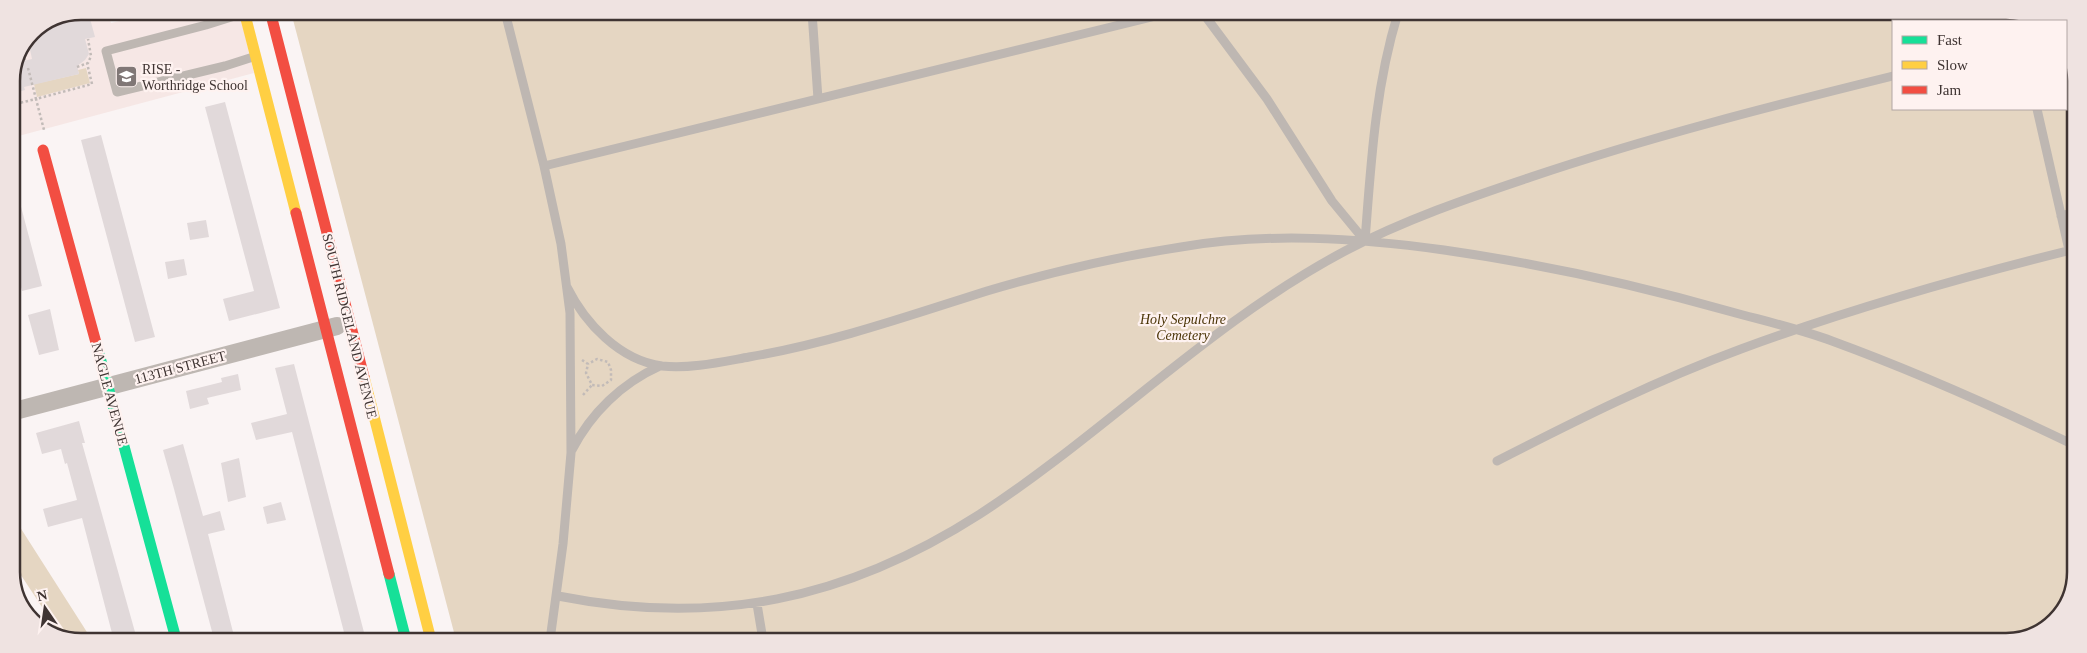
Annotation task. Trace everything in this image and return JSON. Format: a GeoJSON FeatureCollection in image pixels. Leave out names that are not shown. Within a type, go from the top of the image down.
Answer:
{"type":"FeatureCollection","features":[{"type":"Feature","properties":{"kind":"main road","name":"SOUTH RIDGELAND AVENUE"},"geometry":{"type":"LineString","coordinates":[[246,20],[404,633]]}},
{"type":"Feature","properties":{"kind":"main road","name":"SOUTH RIDGELAND AVENUE"},"geometry":{"type":"LineString","coordinates":[[272,20],[429,633]]}},
{"type":"Feature","properties":{"kind":"main road","name":"NAGLE AVENUE"},"geometry":{"type":"LineString","coordinates":[[45,144],[174,633]]}},
{"type":"Feature","properties":{"kind":"main road","name":"SOUTH RIDGELAND AVENUE"},"geometry":{"type":"LineString","coordinates":[[339,380],[332,395],[362,517]]}},
{"type":"Feature","properties":{"kind":"street","name":"113TH STREET"},"geometry":{"type":"LineString","coordinates":[[20,410],[350,322]]}},
{"type":"Feature","properties":{"kind":"lane"},"geometry":{"type":"LineString","coordinates":[[221,20],[106,51],[117,92],[234,64],[255,56]]}},
{"type":"Feature","properties":{"kind":"lane"},"geometry":{"type":"LineString","coordinates":[[506,20],[544,166],[561,244],[567,287],[571,352],[570,453],[558,596],[551,633]]}},
{"type":"Feature","properties":{"kind":"lane"},"geometry":{"type":"LineString","coordinates":[[813,20],[818,98]]}},
{"type":"Feature","properties":{"kind":"lane"},"geometry":{"type":"LineString","coordinates":[[544,166],[1139,20]]}},
{"type":"Feature","properties":{"kind":"lane"},"geometry":{"type":"LineString","coordinates":[[1208,20],[1267,99],[1336,207],[1365,241]]}},
{"type":"Feature","properties":{"kind":"lane"},"geometry":{"type":"LineString","coordinates":[[1365,241],[1375,116],[1384,66],[1396,20]]}},
{"type":"Feature","properties":{"kind":"lane"},"geometry":{"type":"LineString","coordinates":[[558,596],[589,602],[659,609],[721,608],[786,599],[847,580],[917,550],[972,519],[1044,468],[1237,318],[1325,262],[1365,241],[1452,204],[1586,159],[1732,117],[1892,76]]}},
{"type":"Feature","properties":{"kind":"lane"},"geometry":{"type":"LineString","coordinates":[[2037,110],[2061,216],[2067,234]]}},
{"type":"Feature","properties":{"kind":"lane"},"geometry":{"type":"LineString","coordinates":[[2061,216],[2067,214]]}},
{"type":"Feature","properties":{"kind":"lane"},"geometry":{"type":"LineString","coordinates":[[567,287],[587,320],[617,347],[637,358],[660,366],[712,364],[802,347],[843,337],[1037,276],[1186,246],[1231,240],[1280,238],[1365,241],[1535,264],[1670,294],[1828,339],[1921,376],[2067,442]]}},
{"type":"Feature","properties":{"kind":"lane"},"geometry":{"type":"LineString","coordinates":[[1497,461],[1620,399],[1740,349],[1795,330],[1980,273],[2067,250]]}},
{"type":"Feature","properties":{"kind":"lane"},"geometry":{"type":"LineString","coordinates":[[570,453],[580,435],[611,399],[631,382],[660,366]]}},
{"type":"Feature","properties":{"kind":"lane"},"geometry":{"type":"LineString","coordinates":[[757,604],[762,633]]}},
{"type":"Feature","properties":{"kind":"path"},"geometry":{"type":"LineString","coordinates":[[77,67],[87,63],[91,56],[88,39]]}},
{"type":"Feature","properties":{"kind":"path"},"geometry":{"type":"LineString","coordinates":[[20,103],[92,84],[87,63]]}},
{"type":"Feature","properties":{"kind":"path"},"geometry":{"type":"LineString","coordinates":[[28,68],[45,144]]}},
{"type":"Feature","properties":{"kind":"path"},"geometry":{"type":"LineString","coordinates":[[571,352],[588,364]]}},
{"type":"Feature","properties":{"kind":"path"},"geometry":{"type":"LineString","coordinates":[[597,359],[608,362],[611,370],[611,380],[602,386],[592,385],[586,373],[588,364],[597,359]]}},
{"type":"Feature","properties":{"kind":"shaded area","name":"RISE - Worthridge School"},"geometry":{"type":"Polygon","coordinates":[[[110,20],[111,23],[123,20],[241,20],[254,73],[20,136],[20,81],[21,69],[25,58],[30,47],[47,30],[69,21],[110,20]]]}},
{"type":"Feature","properties":{"kind":"green space","name":"Holy Sepulchre Cemetery"},"geometry":{"type":"Polygon","coordinates":[[[293,20],[1892,20],[1892,110],[2067,110],[2067,572],[2065,588],[2057,606],[2043,620],[2025,630],[2006,633],[454,633],[293,20]]]}},
{"type":"Feature","properties":{"kind":"green space"},"geometry":{"type":"Polygon","coordinates":[[[86,68],[90,83],[37,97],[34,84],[79,74],[78,70],[86,68]]]}},
{"type":"Feature","properties":{"kind":"green space"},"geometry":{"type":"Polygon","coordinates":[[[20,527],[87,633],[65,631],[55,627],[20,574],[20,527]]]}},
{"type":"Feature","properties":{"kind":"building"},"geometry":{"type":"Polygon","coordinates":[[[90,20],[95,37],[85,39],[89,54],[77,66],[79,74],[24,87],[25,90],[20,91],[21,69],[24,61],[32,59],[30,47],[47,30],[69,21],[90,20]]]}},
{"type":"Feature","properties":{"kind":"building"},"geometry":{"type":"Polygon","coordinates":[[[225,102],[280,308],[229,321],[223,299],[254,291],[205,107],[225,102]]]}},
{"type":"Feature","properties":{"kind":"building"},"geometry":{"type":"Polygon","coordinates":[[[101,135],[155,337],[135,342],[81,140],[101,135]]]}},
{"type":"Feature","properties":{"kind":"building"},"geometry":{"type":"Polygon","coordinates":[[[20,203],[42,286],[22,291],[20,284],[20,203]]]}},
{"type":"Feature","properties":{"kind":"building"},"geometry":{"type":"Polygon","coordinates":[[[206,220],[209,237],[190,240],[187,223],[206,220]]]}},
{"type":"Feature","properties":{"kind":"building"},"geometry":{"type":"Polygon","coordinates":[[[184,259],[187,275],[168,279],[165,262],[184,259]]]}},
{"type":"Feature","properties":{"kind":"building"},"geometry":{"type":"Polygon","coordinates":[[[50,309],[59,350],[39,355],[28,315],[50,309]]]}},
{"type":"Feature","properties":{"kind":"building"},"geometry":{"type":"Polygon","coordinates":[[[294,364],[364,633],[344,633],[292,432],[256,440],[251,423],[287,414],[275,368],[294,364]]]}},
{"type":"Feature","properties":{"kind":"building"},"geometry":{"type":"Polygon","coordinates":[[[238,374],[241,390],[207,398],[209,404],[190,409],[186,391],[222,382],[221,378],[238,374]]]}},
{"type":"Feature","properties":{"kind":"building"},"geometry":{"type":"Polygon","coordinates":[[[79,421],[85,443],[82,443],[135,632],[112,633],[82,518],[48,527],[43,509],[77,500],[67,463],[65,464],[61,449],[42,454],[36,433],[79,421]]]}},
{"type":"Feature","properties":{"kind":"building"},"geometry":{"type":"Polygon","coordinates":[[[183,444],[203,516],[220,511],[225,530],[208,534],[233,633],[212,633],[163,450],[183,444]]]}},
{"type":"Feature","properties":{"kind":"building"},"geometry":{"type":"Polygon","coordinates":[[[239,458],[246,497],[228,502],[221,463],[239,458]]]}},
{"type":"Feature","properties":{"kind":"building"},"geometry":{"type":"Polygon","coordinates":[[[281,502],[286,520],[267,524],[263,507],[281,502]]]}},
{"type":"Feature","properties":{"kind":"traffic: fast"},"geometry":{"type":"LineString","coordinates":[[98,350],[174,633]]}},
{"type":"Feature","properties":{"kind":"traffic: fast"},"geometry":{"type":"LineString","coordinates":[[389,574],[404,633]]}},
{"type":"Feature","properties":{"kind":"traffic: slow"},"geometry":{"type":"LineString","coordinates":[[246,20],[296,213]]}},
{"type":"Feature","properties":{"kind":"traffic: slow"},"geometry":{"type":"LineString","coordinates":[[364,377],[429,633]]}},
{"type":"Feature","properties":{"kind":"traffic: jam"},"geometry":{"type":"LineString","coordinates":[[272,20],[364,377]]}},
{"type":"Feature","properties":{"kind":"traffic: jam"},"geometry":{"type":"LineString","coordinates":[[43,150],[98,350]]}},
{"type":"Feature","properties":{"kind":"traffic: jam"},"geometry":{"type":"LineString","coordinates":[[296,213],[389,574]]}},
{"type":"Feature","properties":{"kind":"place","name":"RISE - Worthridge School"},"geometry":{"type":"Point","coordinates":[126,77]}}]}
